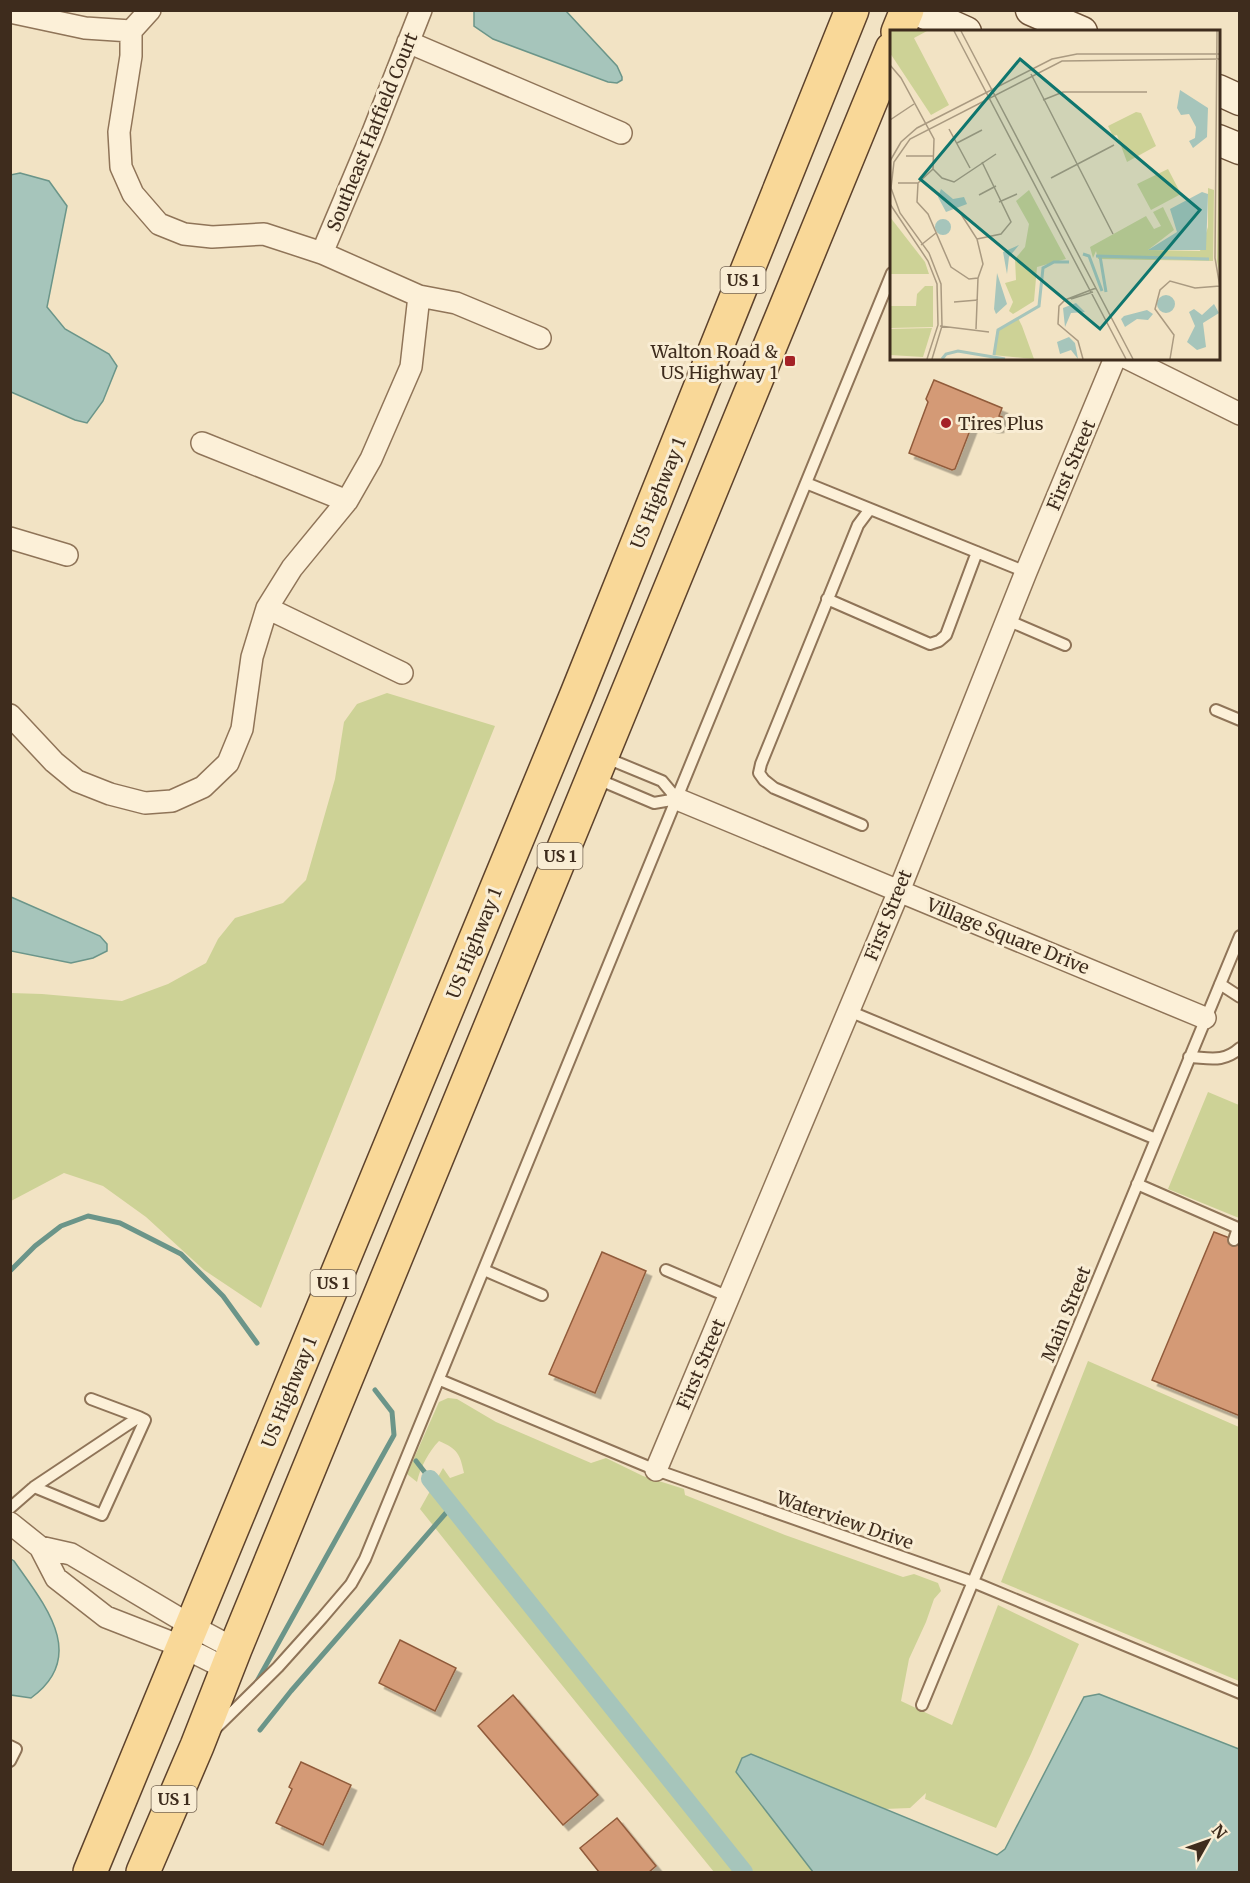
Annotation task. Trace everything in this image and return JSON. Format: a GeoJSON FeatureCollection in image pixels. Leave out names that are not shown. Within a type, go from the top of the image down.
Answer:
{"type":"FeatureCollection","features":[{"type":"Feature","properties":{"kind":"main road","name":"US Highway 1"},"geometry":{"type":"LineString","coordinates":[[90,1872],[577,694],[852,10]]}},
{"type":"Feature","properties":{"kind":"main road"},"geometry":{"type":"LineString","coordinates":[[899,30],[907,10]]}},
{"type":"Feature","properties":{"kind":"main road"},"geometry":{"type":"LineString","coordinates":[[917,10],[962,30]]}},
{"type":"Feature","properties":{"kind":"main road"},"geometry":{"type":"LineString","coordinates":[[1031,10],[1077,30]]}},
{"type":"Feature","properties":{"kind":"main road","name":"US 1"},"geometry":{"type":"LineString","coordinates":[[143,1872],[197,1746],[890,51]]}},
{"type":"Feature","properties":{"kind":"main road"},"geometry":{"type":"LineString","coordinates":[[1220,91],[1239,100]]}},
{"type":"Feature","properties":{"kind":"main road"},"geometry":{"type":"LineString","coordinates":[[1220,140],[1239,149]]}},
{"type":"Feature","properties":{"kind":"main road"},"geometry":{"type":"LineString","coordinates":[[577,694],[579,750],[597,767]]}},
{"type":"Feature","properties":{"kind":"street"},"geometry":{"type":"LineString","coordinates":[[150,10],[131,31],[131,56],[119,132],[121,167],[134,194],[159,224],[184,234],[212,237],[264,234],[322,253],[418,296],[456,303],[540,338]]}},
{"type":"Feature","properties":{"kind":"street","name":"Southeast Hatfield Court"},"geometry":{"type":"LineString","coordinates":[[322,253],[421,10]]}},
{"type":"Feature","properties":{"kind":"street"},"geometry":{"type":"LineString","coordinates":[[10,12],[85,28],[131,31]]}},
{"type":"Feature","properties":{"kind":"street"},"geometry":{"type":"LineString","coordinates":[[408,42],[621,133]]}},
{"type":"Feature","properties":{"kind":"street"},"geometry":{"type":"LineString","coordinates":[[10,715],[54,762],[77,781],[110,794],[145,802],[172,801],[203,787],[228,763],[242,729],[252,657],[267,608],[292,568],[347,501],[371,459],[411,367],[418,296]]}},
{"type":"Feature","properties":{"kind":"street","name":"First Street"},"geometry":{"type":"LineString","coordinates":[[656,1470],[899,891],[1026,572],[1114,360]]}},
{"type":"Feature","properties":{"kind":"street"},"geometry":{"type":"LineString","coordinates":[[1131,360],[1239,414]]}},
{"type":"Feature","properties":{"kind":"street"},"geometry":{"type":"LineString","coordinates":[[202,443],[347,501]]}},
{"type":"Feature","properties":{"kind":"street"},"geometry":{"type":"LineString","coordinates":[[10,538],[67,555]]}},
{"type":"Feature","properties":{"kind":"street"},"geometry":{"type":"LineString","coordinates":[[267,608],[402,673]]}},
{"type":"Feature","properties":{"kind":"street","name":"Village Square Drive"},"geometry":{"type":"LineString","coordinates":[[677,799],[1206,1018]]}},
{"type":"Feature","properties":{"kind":"street"},"geometry":{"type":"LineString","coordinates":[[10,1523],[39,1547],[56,1578],[106,1617],[188,1636]]}},
{"type":"Feature","properties":{"kind":"street"},"geometry":{"type":"LineString","coordinates":[[39,1547],[71,1554],[188,1636],[231,1659]]}},
{"type":"Feature","properties":{"kind":"lane"},"geometry":{"type":"LineString","coordinates":[[197,1746],[278,1667],[351,1584],[365,1559],[890,275]]}},
{"type":"Feature","properties":{"kind":"lane"},"geometry":{"type":"LineString","coordinates":[[806,483],[1026,572]]}},
{"type":"Feature","properties":{"kind":"lane"},"geometry":{"type":"LineString","coordinates":[[862,825],[774,788],[759,773],[858,525],[870,509]]}},
{"type":"Feature","properties":{"kind":"lane"},"geometry":{"type":"LineString","coordinates":[[827,599],[930,644],[946,635],[977,552]]}},
{"type":"Feature","properties":{"kind":"lane"},"geometry":{"type":"LineString","coordinates":[[1007,620],[1065,645]]}},
{"type":"Feature","properties":{"kind":"lane"},"geometry":{"type":"LineString","coordinates":[[1216,710],[1239,720]]}},
{"type":"Feature","properties":{"kind":"lane","name":"Village Square Drive"},"geometry":{"type":"LineString","coordinates":[[597,767],[662,781],[677,799],[654,803],[597,767]]}},
{"type":"Feature","properties":{"kind":"lane","name":"Main Street"},"geometry":{"type":"LineString","coordinates":[[922,1705],[1239,936]]}},
{"type":"Feature","properties":{"kind":"lane"},"geometry":{"type":"LineString","coordinates":[[1220,984],[1239,997]]}},
{"type":"Feature","properties":{"kind":"lane"},"geometry":{"type":"LineString","coordinates":[[849,1011],[1156,1139]]}},
{"type":"Feature","properties":{"kind":"lane"},"geometry":{"type":"LineString","coordinates":[[1189,1057],[1220,1059],[1239,1048]]}},
{"type":"Feature","properties":{"kind":"lane"},"geometry":{"type":"LineString","coordinates":[[1137,1184],[1239,1229],[1234,1240]]}},
{"type":"Feature","properties":{"kind":"lane"},"geometry":{"type":"LineString","coordinates":[[484,1270],[542,1295]]}},
{"type":"Feature","properties":{"kind":"lane"},"geometry":{"type":"LineString","coordinates":[[666,1270],[729,1297]]}},
{"type":"Feature","properties":{"kind":"lane","name":"Waterview Drive"},"geometry":{"type":"LineString","coordinates":[[440,1380],[656,1470],[973,1582],[1239,1693]]}},
{"type":"Feature","properties":{"kind":"lane"},"geometry":{"type":"LineString","coordinates":[[34,1487],[102,1515],[145,1420],[91,1399]]}},
{"type":"Feature","properties":{"kind":"lane"},"geometry":{"type":"LineString","coordinates":[[10,1508],[34,1487],[139,1417]]}},
{"type":"Feature","properties":{"kind":"lane"},"geometry":{"type":"LineString","coordinates":[[10,1746],[16,1749],[10,1761]]}},
{"type":"Feature","properties":{"kind":"green space"},"geometry":{"type":"Polygon","coordinates":[[[387,693],[495,726],[261,1308],[204,1270],[146,1217],[103,1186],[64,1173],[11,1201],[11,993],[122,1001],[168,984],[206,963],[218,939],[235,918],[283,903],[306,880],[335,779],[344,722],[357,704],[387,693]]]}},
{"type":"Feature","properties":{"kind":"green space"},"geometry":{"type":"Polygon","coordinates":[[[1208,1092],[1239,1105],[1239,1218],[1168,1189],[1208,1092]]]}},
{"type":"Feature","properties":{"kind":"green space"},"geometry":{"type":"Polygon","coordinates":[[[1088,1361],[1239,1427],[1239,1681],[1001,1582],[1088,1361]]]}},
{"type":"Feature","properties":{"kind":"green space"},"geometry":{"type":"Polygon","coordinates":[[[448,1398],[457,1399],[496,1422],[591,1463],[606,1458],[643,1476],[684,1489],[685,1495],[785,1535],[903,1577],[914,1574],[938,1583],[941,1591],[934,1599],[909,1659],[901,1701],[952,1725],[998,1605],[1079,1644],[996,1828],[925,1799],[926,1793],[910,1808],[884,1809],[751,1754],[743,1757],[736,1772],[813,1872],[714,1872],[420,1509],[443,1468],[450,1478],[464,1473],[457,1453],[439,1441],[425,1460],[417,1482],[407,1474],[439,1402],[448,1398]]]}},
{"type":"Feature","properties":{"kind":"water"},"geometry":{"type":"Polygon","coordinates":[[[474,11],[566,11],[617,66],[622,80],[617,83],[608,82],[493,39],[474,26],[474,11]]]}},
{"type":"Feature","properties":{"kind":"water"},"geometry":{"type":"Polygon","coordinates":[[[20,173],[49,181],[67,206],[47,307],[65,329],[109,354],[117,366],[103,401],[87,423],[11,392],[10,175],[20,173]]]}},
{"type":"Feature","properties":{"kind":"water"},"geometry":{"type":"Polygon","coordinates":[[[11,897],[100,936],[107,944],[107,951],[93,958],[71,963],[11,951],[11,897]]]}},
{"type":"Feature","properties":{"kind":"water"},"geometry":{"type":"Polygon","coordinates":[[[11,1559],[48,1612],[56,1630],[59,1648],[57,1665],[48,1682],[31,1698],[11,1695],[11,1559]]]}},
{"type":"Feature","properties":{"kind":"water"},"geometry":{"type":"Polygon","coordinates":[[[1099,1694],[1239,1749],[1239,1872],[813,1872],[736,1772],[742,1758],[751,1754],[997,1855],[1005,1849],[1084,1697],[1099,1694]]]}},
{"type":"Feature","properties":{"kind":"building","name":"Tires Plus"},"geometry":{"type":"Polygon","coordinates":[[[934,380],[1002,408],[999,416],[1002,417],[998,427],[974,420],[955,469],[952,470],[909,453],[934,380]]]}},
{"type":"Feature","properties":{"kind":"building"},"geometry":{"type":"Polygon","coordinates":[[[1214,1232],[1240,1242],[1240,1416],[1152,1380],[1214,1232]]]}},
{"type":"Feature","properties":{"kind":"building"},"geometry":{"type":"Polygon","coordinates":[[[602,1252],[646,1271],[595,1393],[549,1374],[602,1252]]]}},
{"type":"Feature","properties":{"kind":"building"},"geometry":{"type":"Polygon","coordinates":[[[400,1640],[456,1668],[435,1711],[379,1683],[400,1640]]]}},
{"type":"Feature","properties":{"kind":"building"},"geometry":{"type":"Polygon","coordinates":[[[513,1695],[598,1795],[563,1825],[478,1726],[513,1695]]]}},
{"type":"Feature","properties":{"kind":"building"},"geometry":{"type":"Polygon","coordinates":[[[301,1762],[351,1785],[323,1845],[276,1823],[292,1789],[289,1787],[301,1762]]]}},
{"type":"Feature","properties":{"kind":"building"},"geometry":{"type":"Polygon","coordinates":[[[617,1818],[656,1866],[649,1872],[599,1872],[580,1848],[617,1818]]]}},
{"type":"Feature","properties":{"kind":"waterway"},"geometry":{"type":"LineString","coordinates":[[10,1271],[35,1246],[61,1226],[88,1216],[120,1223],[181,1254],[223,1296],[257,1343]]}},
{"type":"Feature","properties":{"kind":"waterway"},"geometry":{"type":"LineString","coordinates":[[256,1683],[394,1435],[392,1412],[375,1390]]}},
{"type":"Feature","properties":{"kind":"waterway"},"geometry":{"type":"LineString","coordinates":[[416,1461],[430,1479]]}},
{"type":"Feature","properties":{"kind":"waterway"},"geometry":{"type":"LineString","coordinates":[[430,1479],[744,1872]]}},
{"type":"Feature","properties":{"kind":"waterway"},"geometry":{"type":"LineString","coordinates":[[260,1730],[291,1691],[452,1506]]}},
{"type":"Feature","properties":{"kind":"place","name":"Walton Road & US Highway 1"},"geometry":{"type":"Point","coordinates":[790,361]}},
{"type":"Feature","properties":{"kind":"place","name":"Tires Plus"},"geometry":{"type":"Point","coordinates":[946,423]}}]}
